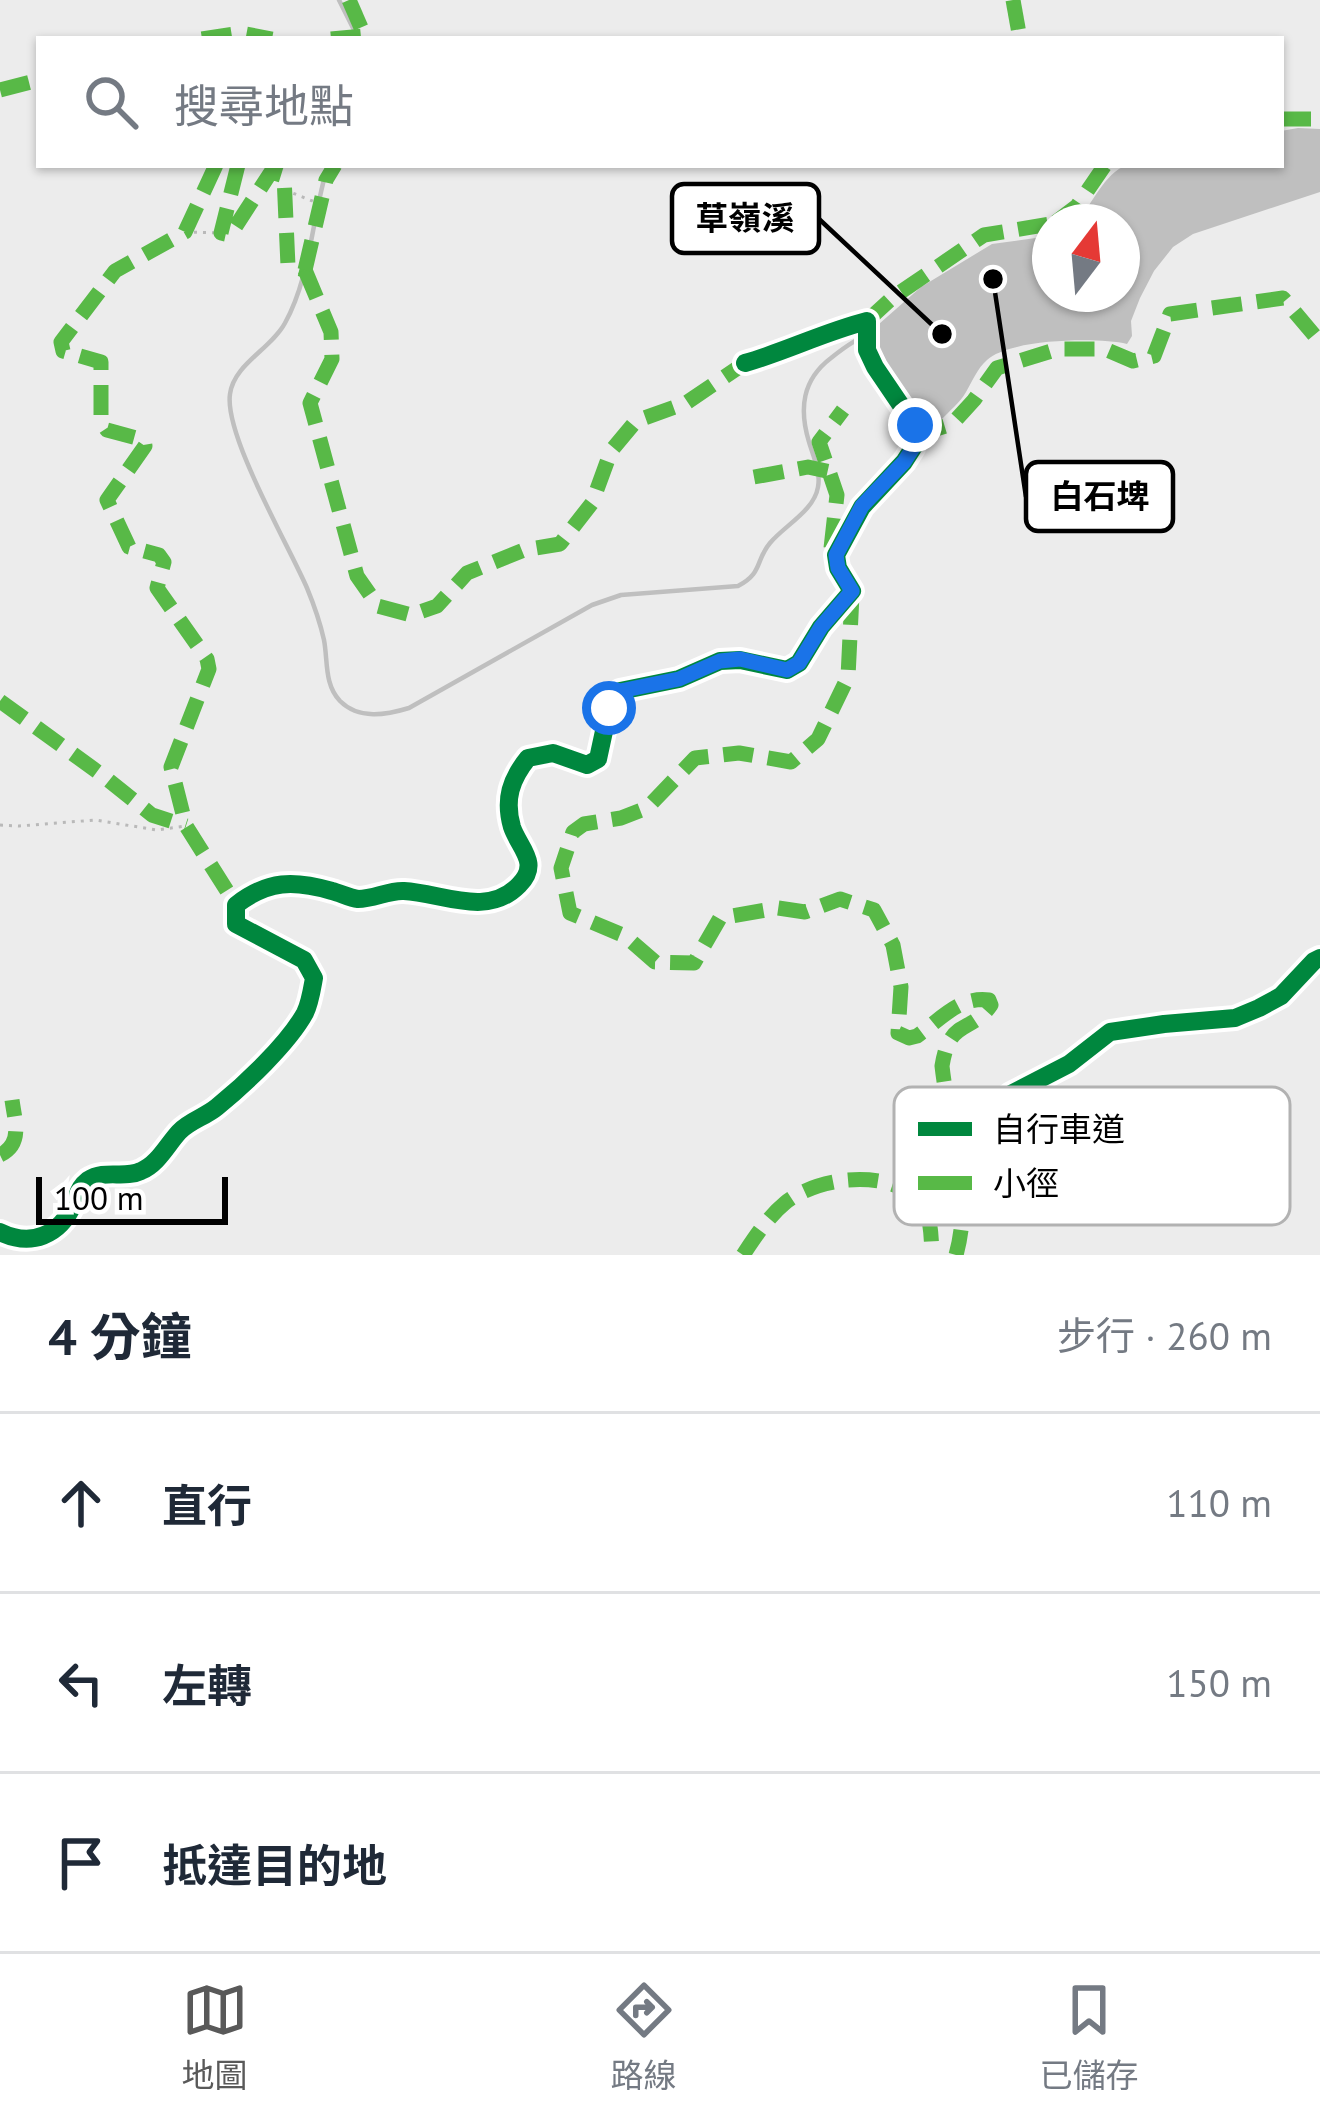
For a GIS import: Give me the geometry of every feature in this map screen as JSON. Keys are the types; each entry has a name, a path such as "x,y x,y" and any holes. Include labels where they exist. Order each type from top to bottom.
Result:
{"street":[{"path":"0,1232 30,1240 52,1233 74,1203 78,1189 92,1177 140,1172 168,1149 176,1134 212,1112 251,1077 305,1013 314,978 304,960 236,924 236,905 245,897 294,882 358,899 403,890 462,903 495,900 517,888 528,873 529,860 512,826 509,794 512,777 528,758 553,753 587,765 598,759 609,708 620,691 679,679 720,661 740,659 787,670 799,663 821,627 852,591 836,555 849,527 913,448 915,425 874,367 867,350 867,321 826,331 745,363"},
{"path":"1024,1087 1069,1064 1110,1032 1235,1018 1259,1008 1281,996 1320,958"}],"path":[{"path":"285,190 320,204"},
{"path":"185,232 221,233"},
{"path":"0,824 95,820 157,830 186,826"}],"shaded area":[{"path":"0,0 1320,0 1320,1255 0,1255"},
{"path":"1320,129 1320,192 1193,234 1173,247 1140,298 1140,204 1089,204 1121,168 1284,168 1284,130"},
{"path":"1032,238 1032,312 1135,312 1132,336 1127,344 1054,342 998,353 984,363 964,396 941,420 918,408 902,388 876,342 879,324 921,287 992,244"}],"waterway":[{"path":"339,0 355,36"},
{"path":"327,168 294,305 279,332 238,374 230,394 247,462 314,607 331,687 340,701 356,711 382,714 409,708 592,605 621,595 738,586 746,581 770,543 805,511 818,487 804,418 805,396 814,376 837,354 879,331"}],"marked path":[{"path":"349,0 365,36"},
{"path":"1013,0 1019,36"},
{"path":"221,36 256,36"},
{"path":"0,90 36,81"},
{"path":"1284,119 1320,119"},
{"path":"215,168 185,232 115,271 61,342 63,351 101,362 101,421 107,430 144,440 145,446 107,500 129,547 159,555 164,562 157,588 207,659 209,669 171,767 186,826 236,905"},
{"path":"237,168 221,233 230,235 271,172 284,176 288,266 305,270"},
{"path":"305,270 326,180 333,168"},
{"path":"1078,204 1103,168"},
{"path":"867,321 892,298 984,235 1032,227"},
{"path":"305,270 331,332 332,359 310,403 357,576 378,606 411,615 437,606 467,573 524,550 560,544 592,503 611,451 636,421 686,403 745,363"},
{"path":"916,435 952,424 997,368 1058,349 1105,349 1133,361 1154,356 1170,314 1283,298 1320,342"},
{"path":"831,548 837,495 819,442 843,410"},
{"path":"754,477 808,467 831,472"},
{"path":"852,595 848,677 818,739 791,762 739,753 695,758 647,808 584,824 573,832 561,868 570,913 625,936 655,962 694,963 720,918 778,908 805,912 840,899 874,910 893,945 901,987 898,1033 917,1036 959,1005 989,1000 991,1005 983,1014 950,1040 942,1066 946,1087"},
{"path":"0,701 152,815 186,826"},
{"path":"0,1155 15,1139 12,1100"},
{"path":"743,1255 767,1221 799,1194 852,1180 894,1185"},
{"path":"930,1225 932,1255"},
{"path":"956,1255 961,1225"}],"cycle path":[{"path":"0,1232 23,1238 43,1236 61,1224 88,1180 147,1168 183,1128 217,1107 252,1076 297,1025 314,978 304,960 236,924 236,905 259,891 293,884 358,899 398,891 479,902 506,895 528,870 509,807 513,782 528,758 553,753 587,765 598,759 609,708 620,691 679,679 720,661 740,660 787,670 799,663 821,627 852,591 836,555 862,507 913,448 915,426 867,350 867,321 745,363"},
{"path":"1025,1087 1069,1064 1110,1032 1235,1018 1259,1008 1281,996 1320,958"}],"place":[{"name":"白石埤","path":"993,279"},
{"name":"草嶺溪","path":"942,334"}],"route":[{"path":"609,708 620,691 679,679 720,661 740,659 787,670 799,663 821,627 852,591 836,555 862,506 913,448 915,425"}]}
